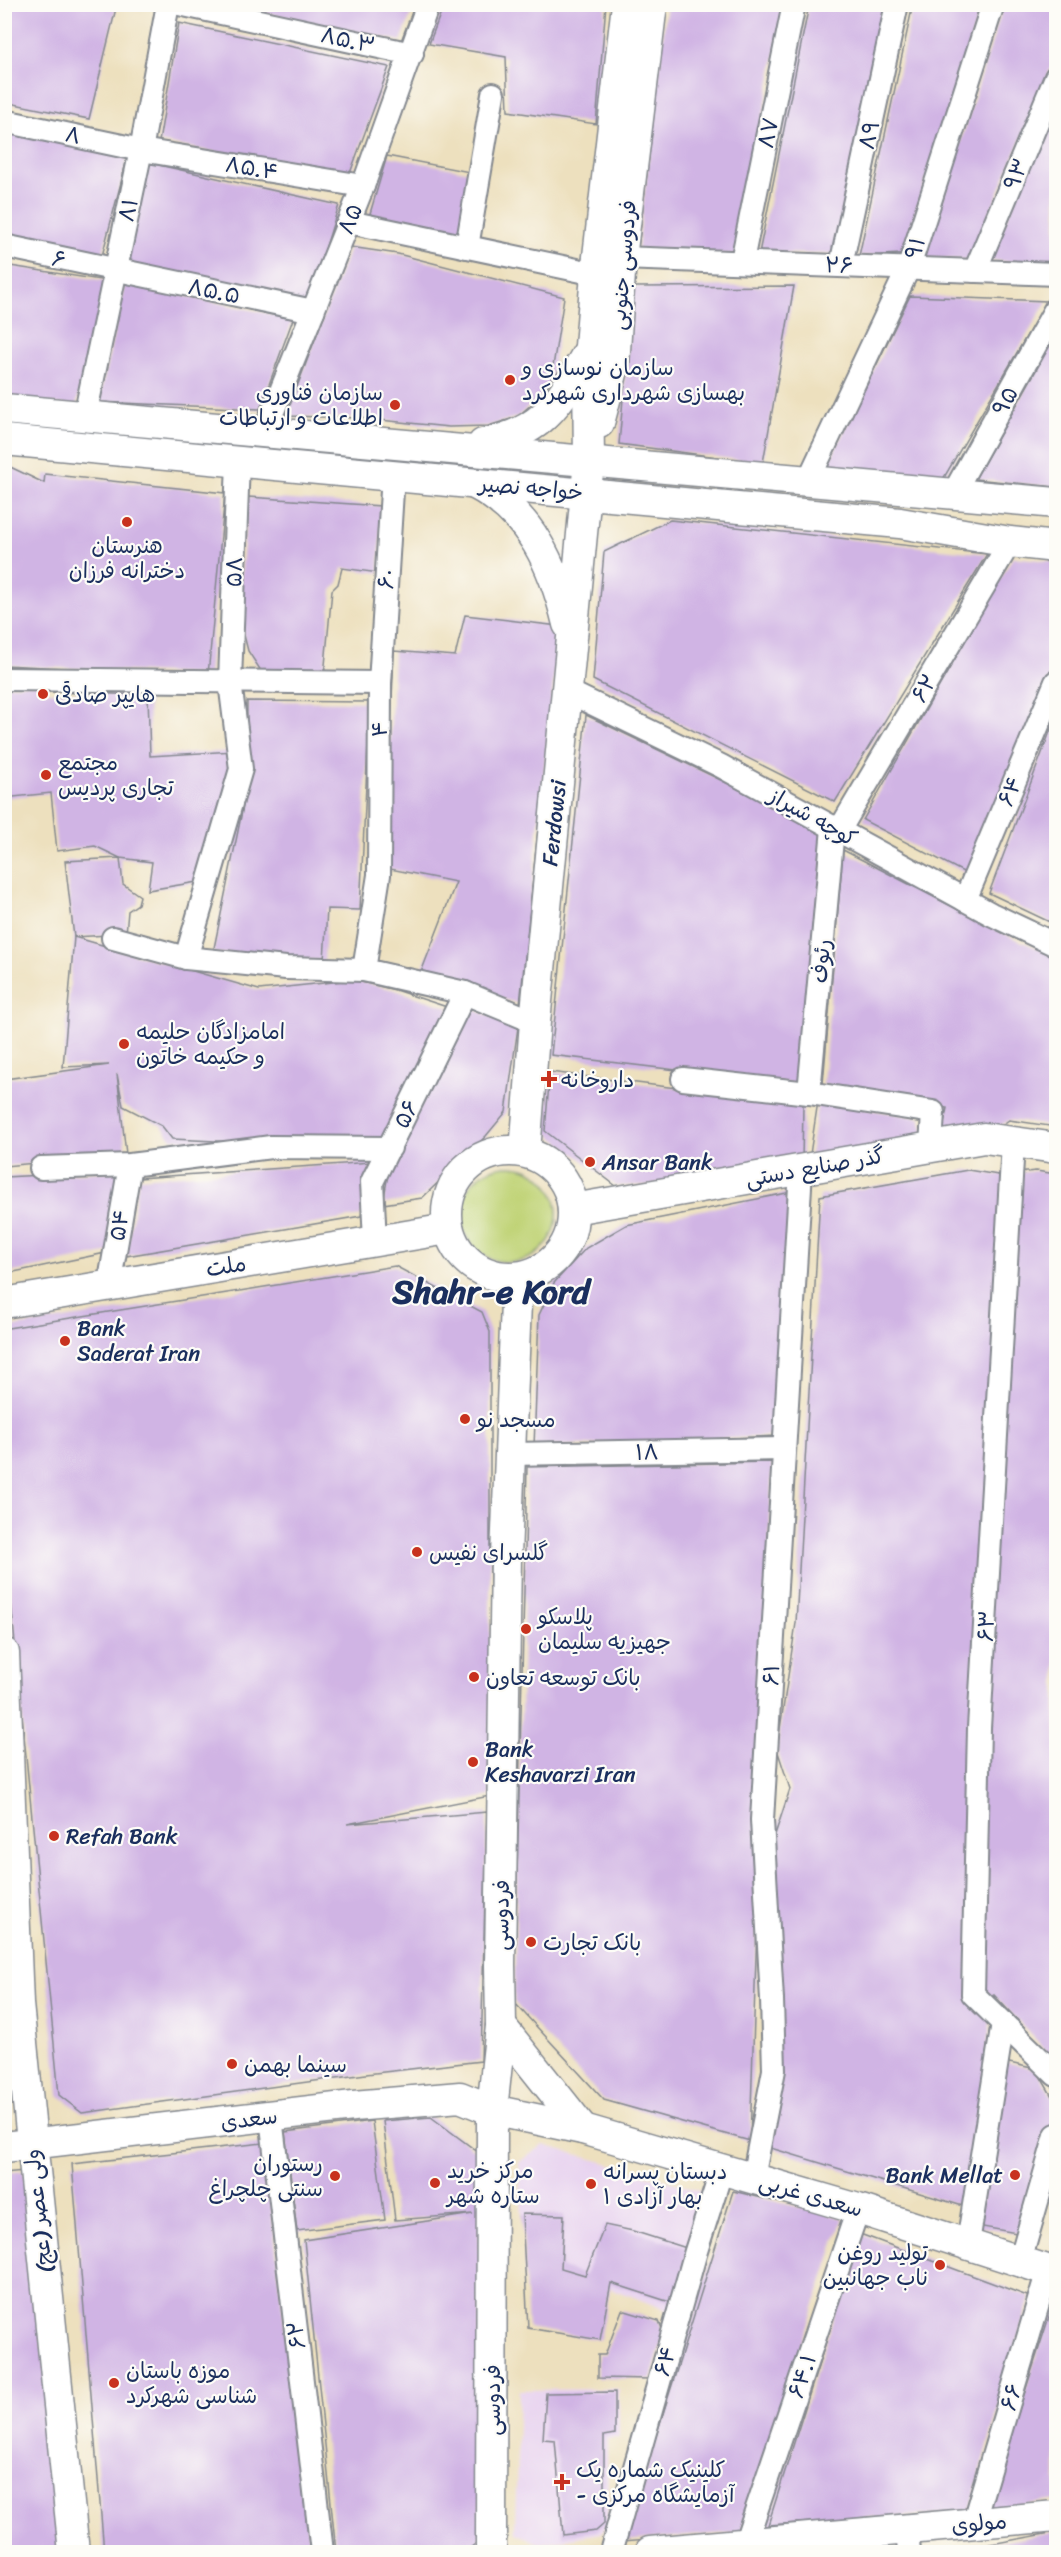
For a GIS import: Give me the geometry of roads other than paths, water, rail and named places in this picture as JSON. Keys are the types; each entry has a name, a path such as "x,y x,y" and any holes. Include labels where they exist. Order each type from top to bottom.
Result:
{"main road":[{"name":"فردوسی جنوبی","path":"589,461 590,349 596,274 627,4"},
{"name":"فردوسی جنوبی","path":"589,461 614,366 621,258 652,4"},
{"path":"462,449 521,435 552,409 567,390 590,349"},
{"name":"خواجه نصیر","path":"4,409 1056,503"},
{"name":"خواجه نصیر","path":"4,440 900,523 1010,542 1056,547"},
{"name":"Ferdowsi","path":"525,1152 535,1022 589,461"},
{"path":"473,483 492,493 523,520 534,537 547,560 572,639"},
{"name":"گذر صنایع دستی","path":"573,1209 984,1138 1056,1148"},
{"path":"503,1151 525,1152 546,1162 563,1179 570,1193 573,1209 572,1228 564,1247 552,1262 536,1272 517,1277 498,1276 481,1271 466,1260 455,1246 448,1229 447,1208 453,1187 465,1170 482,1157 503,1151"},
{"name":"ملت","path":"4,1303 448,1229"},
{"name":"فردوسی","path":"491,2553 492,2110 501,2026 510,1454 517,1277"},
{"name":"ولی عصر (عج)","path":"4,1653 18,2004 18,2145 74,2553"},
{"path":"501,2026 582,2129"},
{"name":"سعدی","path":"18,2145 353,2106 460,2097 492,2110"},
{"name":"سعدی غربی","path":"492,2110 582,2129 723,2169 858,2209 1052,2272"},
{"name":"مولوی","path":"669,2552 745,2544 908,2541 973,2524 1056,2516"}],"street":[{"name":"۸۱","path":"85,416 141,150 168,4"},
{"name":"۸۵.۳","path":"179,4 412,54"},
{"name":"۸۵","path":"265,431 363,186 428,4"},
{"name":"۸۷","path":"742,261 794,4"},
{"name":"۸۹","path":"841,265 897,4"},
{"name":"۹۱","path":"808,481 909,267 993,4"},
{"name":"۹۳","path":"975,271 1056,77"},
{"path":"467,247 493,94"},
{"name":"۸","path":"4,121 141,150"},
{"name":"۸۵.۴","path":"141,150 363,186"},
{"path":"349,222 596,274"},
{"name":"۶","path":"4,246 114,271"},
{"name":"۲۶","path":"621,258 1056,274"},
{"name":"۸۵.۵","path":"114,271 313,311"},
{"name":"۹۵","path":"953,494 1056,308"},
{"name":"۵۸","path":"186,958 241,769 230,682 238,462"},
{"name":"۶۰","path":"380,683 393,476"},
{"name":"۶۲","path":"833,828 843,824 1010,542"},
{"path":"4,679 380,683"},
{"name":"۶۴","path":"965,900 1056,682"},
{"name":"۴","path":"364,970 379,875 380,683"},
{"name":"کوچه شیراز","path":"567,691 721,766 965,900 1056,945"},
{"name":"رئوف","path":"809,1093 833,828"},
{"path":"113,938 186,958 286,968 364,970 465,993 535,1022"},
{"name":"۵۶","path":"375,1242 372,1182 465,993"},
{"path":"683,1079 809,1093 933,1112 931,1147"},
{"name":"۶۳","path":"1013,1143 979,1728 974,1994 1056,2075"},
{"path":"41,1168 130,1165 272,1147 390,1148"},
{"name":"۵۴","path":"109,1286 130,1165"},
{"name":"۶۱","path":"753,2178 774,2070 762,1820 801,1170"},
{"name":"۱۸","path":"510,1454 784,1449"},
{"path":"968,2244 1003,2023"},
{"name":"۶۲","path":"271,2117 322,2553"},
{"path":"1020,2261 1056,2135"},
{"name":"۶۴","path":"611,2553 696,2251 723,2169"},
{"name":"۶۴.۱","path":"745,2544 858,2209"},
{"name":"۶۶","path":"973,2524 1052,2272"}],"place":[{"name":"سازمان نوسازی و بهسازی شهرداری شهرکرد","path":"510,380"},
{"name":"سازمان فناوری اطلاعات و ارتباطات","path":"395,405"},
{"name":"هنرستان دخترانه فرزان","path":"127,522"},
{"name":"هایپر صادقی","path":"43,694"},
{"name":"مجتمع تجاری پردیس","path":"46,775"},
{"name":"امامزادگان حلیمه و حکیمه خاتون","path":"124,1044"},
{"name":"داروخانه","path":"549,1079"},
{"name":"Ansar Bank","path":"590,1162"},
{"name":"Bank Saderat Iran","path":"65,1341"},
{"name":"مسجد نو","path":"465,1419"},
{"name":"گلسرای نفیس","path":"417,1552"},
{"name":"پلاسکو جهیزیه سلیمان","path":"526,1629"},
{"name":"بانک توسعه تعاون","path":"474,1677"},
{"name":"Bank Keshavarzi Iran","path":"473,1762"},
{"name":"Refah Bank","path":"54,1836"},
{"name":"بانک تجارت","path":"531,1942"},
{"name":"سینما بهمن","path":"232,2064"},
{"name":"Bank Mellat","path":"1015,2175"},
{"name":"رستوران سنتی چلچراغ","path":"335,2176"},
{"name":"مرکز خرید ستاره شهر","path":"435,2183"},
{"name":"دبستان پسرانه بهار آزادی ۱","path":"591,2184"},
{"name":"تولید روغن ناب جهانبین","path":"940,2265"},
{"name":"موزه باستان شناسی شهرکرد","path":"114,2383"},
{"name":"کلینیک شماره یک - آزمایشگاه مرکزی","path":"562,2482"}],"district":[{"name":"Shahr-e Kord","path":"491,1292"}]}
